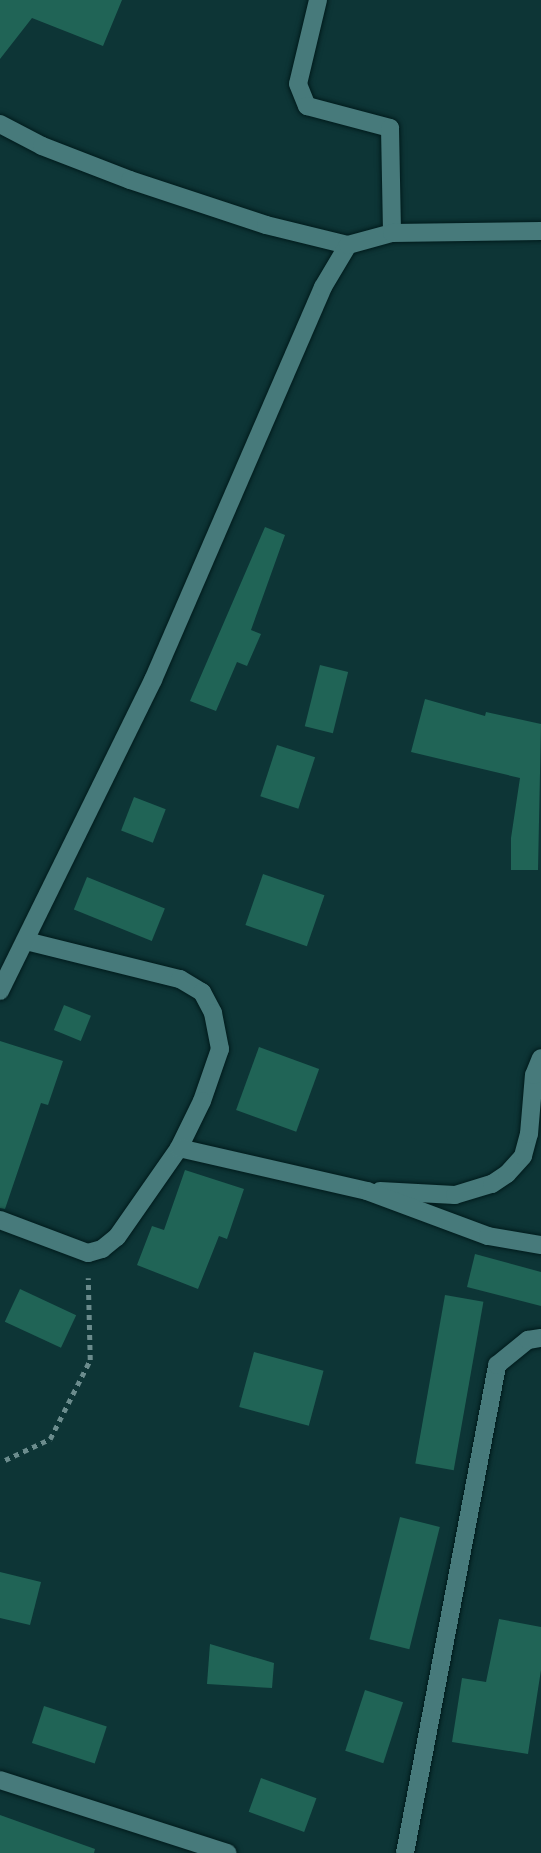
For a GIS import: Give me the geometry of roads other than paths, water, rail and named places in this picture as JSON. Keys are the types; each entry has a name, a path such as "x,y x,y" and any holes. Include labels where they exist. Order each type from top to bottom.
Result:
{"street":[{"path":"318,0 298,84 307,106 390,128 392,233"},
{"path":"0,124 42,146 130,180 266,225 348,245 392,233 541,231"},
{"path":"0,991 153,680 323,287 348,245"},
{"path":"0,1220 88,1253 102,1249 117,1237 179,1147 202,1101 220,1049 213,1013 202,992 180,979 26,941"},
{"path":"366,1191 455,1195 492,1184 507,1174 523,1156 534,1075 541,1058"},
{"path":"179,1147 366,1191 488,1236 541,1245"},
{"path":"405,1853 497,1365 528,1340 541,1338"},
{"path":"0,1780 228,1853"}]}
